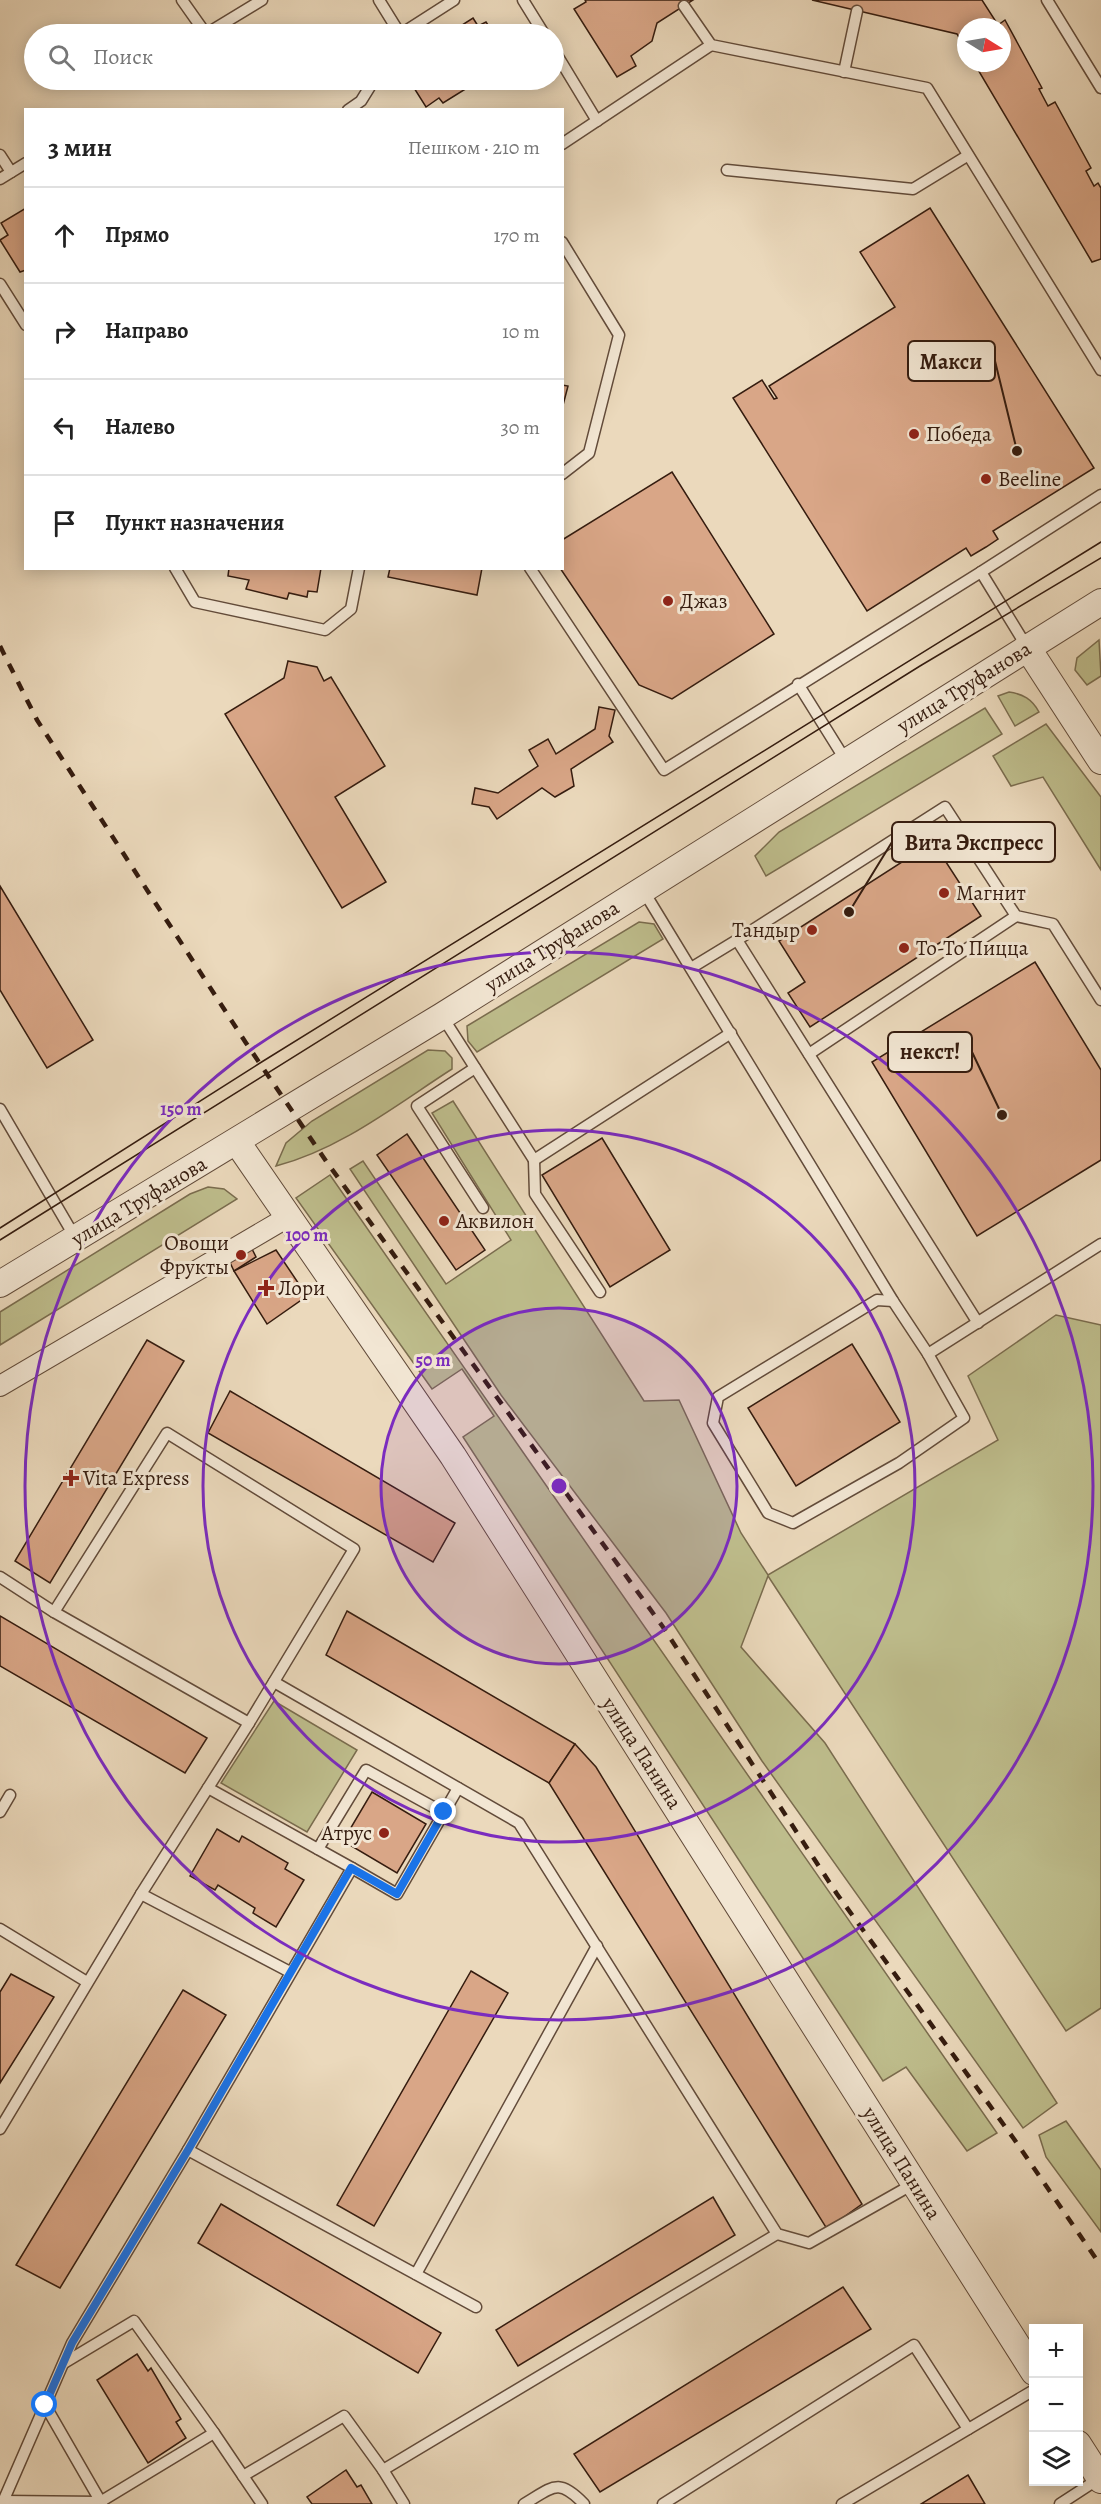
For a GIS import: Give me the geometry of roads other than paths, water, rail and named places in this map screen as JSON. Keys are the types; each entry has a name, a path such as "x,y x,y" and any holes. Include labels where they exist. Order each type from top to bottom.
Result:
{"street":[{"name":"улица Труфанова","path":"0,1284 442,1016 1101,602"},
{"path":"1027,647 1101,760"},
{"name":"улица Панина","path":"237,1142 453,1456 1029,2364"},
{"path":"0,1386 288,1217"},
{"path":"1083,2453 1100,2479"}],"lane":[{"path":"182,0 199,24"},
{"path":"222,24 262,0"},
{"path":"379,0 394,24"},
{"path":"416,24 454,0"},
{"path":"523,0 538,24"},
{"path":"1047,0 1101,88"},
{"path":"684,6 711,45 927,88 1101,370"},
{"path":"844,72 857,11"},
{"path":"564,143 711,45"},
{"path":"564,67 597,121"},
{"path":"351,108 361,102 368,90"},
{"path":"0,155 11,172"},
{"path":"727,170 913,189 967,156"},
{"path":"0,179 24,164"},
{"path":"564,245 619,335 590,453 564,472"},
{"path":"0,284 24,322"},
{"path":"531,570 664,770 1101,495"},
{"path":"176,570 195,602 325,630 351,609 359,570"},
{"path":"981,572 1027,647"},
{"path":"798,684 846,761"},
{"path":"691,969 945,807 1016,916 1053,924 1101,1000"},
{"path":"643,890 893,1301 928,1354 964,1418 899,1463 793,1523 768,1513 713,1423 718,1397 877,1300 893,1301"},
{"path":"809,1054 1016,916"},
{"path":"737,940 978,1323"},
{"path":"442,1016 534,1160 536,1194 600,1292"},
{"path":"534,1160 731,1033"},
{"path":"476,1068 417,1106 483,1208"},
{"path":"0,1109 76,1239"},
{"path":"928,1354 1101,1244"},
{"path":"0,2129 87,1982 249,1723 354,1549 167,1433 54,1612"},
{"path":"0,1577 54,1612 249,1723"},
{"path":"274,1682 519,1823 777,2234 809,2243 916,2183"},
{"path":"318,1849 366,1770 444,1812"},
{"path":"208,1788 397,1894 458,1788"},
{"path":"0,1812 10,1795"},
{"path":"214,2433 101,2503 3,2502 72,2343 188,2150 351,1868"},
{"path":"141,1894 290,1972"},
{"path":"0,1929 87,1982"},
{"path":"416,2274 597,1946"},
{"path":"188,2150 476,2307"},
{"path":"383,2470 777,2234"},
{"path":"64,2363 135,2321 262,2504"},
{"path":"663,2504 914,2345 968,2429"},
{"path":"845,2503 1029,2393"},
{"path":"45,2405 101,2503"},
{"path":"243,2476 344,2416 383,2470 404,2504"},
{"path":"1060,2504 1100,2479"},
{"path":"524,2504 553,2487 569,2489 584,2504"}],"tram line":[{"path":"0,1228 260,1063 1101,542"},
{"path":"0,1240 920,666 1101,558"}],"railway":[{"path":"0,646 37,720 246,1043 326,1161 663,1627 837,1894 1014,2139 1101,2266"}],"place":[{"name":"Победа","path":"914,434"},
{"name":"Макси","path":"1017,451"},
{"name":"Beeline","path":"986,479"},
{"name":"Джаз","path":"668,601"},
{"name":"Магнит","path":"944,893"},
{"name":"Вита Экспресс","path":"849,912"},
{"name":"Тандыр","path":"812,930"},
{"name":"То-То Пицца","path":"904,948"},
{"name":"некст!","path":"1002,1115"},
{"name":"Аквилон","path":"444,1221"},
{"name":"Овощи Фрукты","path":"241,1255"},
{"name":"Лори","path":"266,1288"},
{"name":"Vita Express","path":"71,1478"},
{"name":"Атрус","path":"384,1833"}]}
